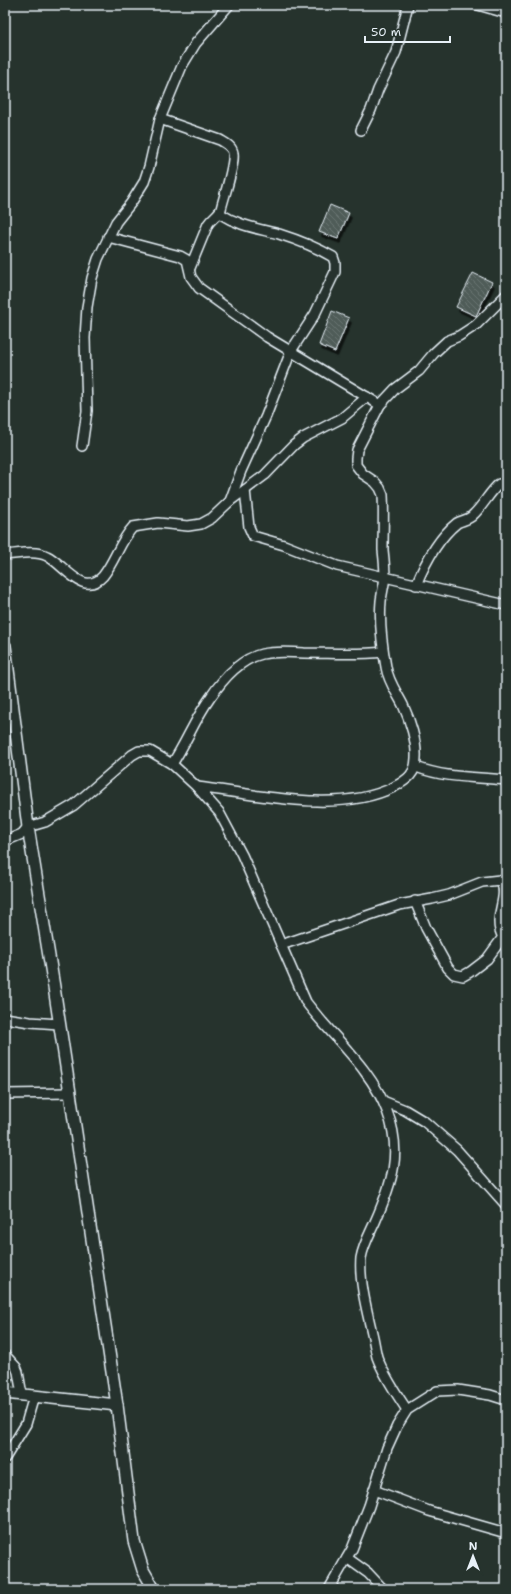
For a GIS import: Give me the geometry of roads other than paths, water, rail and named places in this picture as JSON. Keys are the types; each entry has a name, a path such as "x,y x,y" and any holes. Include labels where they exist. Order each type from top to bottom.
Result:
{"street":[{"path":"82,446 87,411 85,345 87,307 92,278 108,237 116,222 131,203 144,182 150,167 160,120 167,98 182,66 196,43 229,5"},
{"path":"361,130 396,52 408,5"},
{"path":"478,5 506,14"},
{"path":"160,120 220,140 229,146 233,153 219,213 212,218 208,224 190,268"},
{"path":"219,213 233,222 296,240 324,251 333,257 335,263 335,272 315,314 291,351 266,416 241,471 230,501"},
{"path":"108,237 180,256 187,260 191,277 199,288 267,338 380,405"},
{"path":"197,787 284,799 354,799 387,790 403,782 412,774 416,767 414,737 404,706 395,692 387,672 383,652 381,601 385,577 383,495 375,482 363,474 356,465 357,450 380,405 395,389 419,372 434,353 447,341 459,336 476,325 506,295"},
{"path":"5,555 34,553 46,555 59,563 75,579 84,583 96,582 103,575 127,534 133,527 158,523 188,526 201,524 212,518 230,501 265,475 294,445 303,438 342,418 367,397"},
{"path":"416,585 426,561 444,537 458,523 472,517 492,490 499,484 506,484"},
{"path":"245,490 249,527 253,536 284,545 337,566 506,605"},
{"path":"5,646 28,828 70,1094 116,1405 134,1541 143,1570 154,1589"},
{"path":"172,764 185,744 196,719 210,698 223,680 241,664 261,654 281,652 352,654 383,652"},
{"path":"5,841 22,834 28,828 44,822 74,805 132,755 140,751 150,751 172,764 197,787 219,812 229,829 264,902 280,945 306,1002 319,1019 350,1052 368,1077 388,1112 394,1143 394,1171 387,1196 365,1244 361,1258 361,1274 366,1310 377,1357 391,1385 407,1410"},
{"path":"416,767 429,772 450,776 506,780"},
{"path":"280,945 380,910 415,901 432,899 482,882 500,880 504,893 499,928 505,938 487,959 470,972 463,976 454,974 448,968 426,928 415,901"},
{"path":"5,1018 30,1022 59,1024"},
{"path":"5,1094 70,1094"},
{"path":"383,1101 405,1110 425,1122 457,1150 506,1205"},
{"path":"5,1355 18,1372 22,1395"},
{"path":"329,1589 352,1549 374,1490 387,1448 397,1426 407,1410 437,1391 458,1390 490,1395 506,1400"},
{"path":"5,1393 116,1405"},
{"path":"5,1458 26,1424 34,1396"},
{"path":"374,1490 428,1511 506,1533"},
{"path":"347,1558 368,1573 383,1589"}]}
